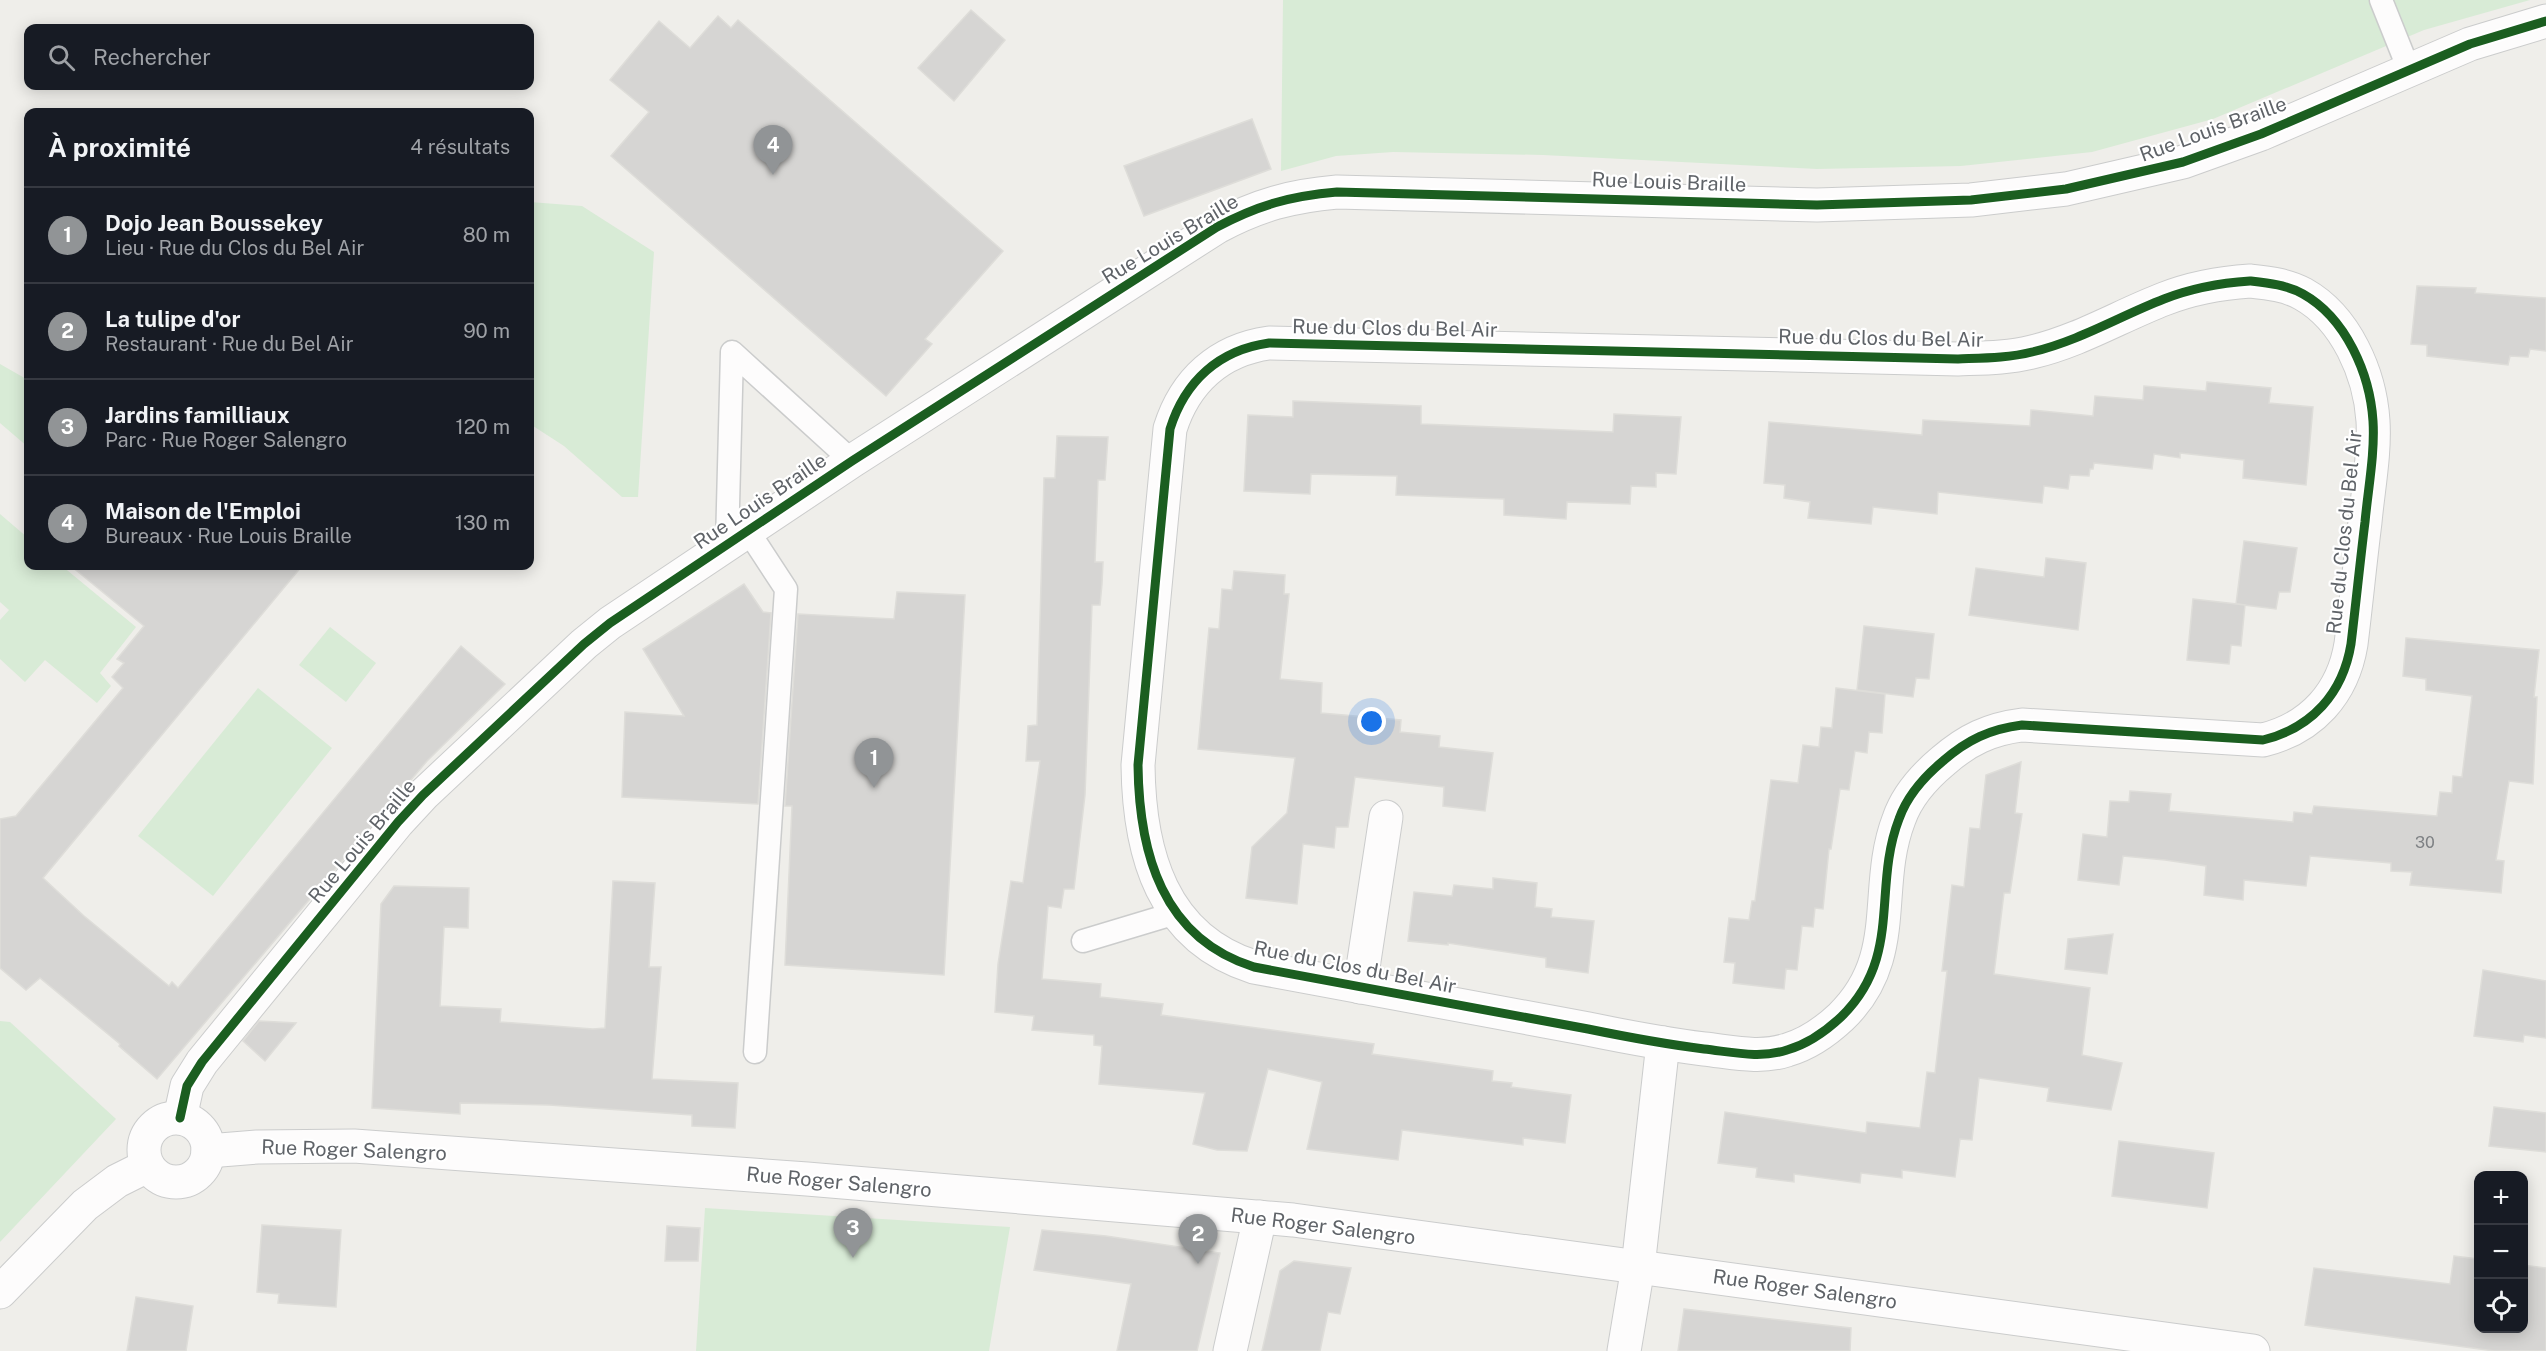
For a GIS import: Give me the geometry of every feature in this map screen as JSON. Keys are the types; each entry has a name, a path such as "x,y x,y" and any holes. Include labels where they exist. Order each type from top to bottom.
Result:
{"street":[{"name":"Rue Louis Braille","path":"180,1118 187,1086 202,1062 399,822 423,795 584,644 638,604 852,461 1243,213 1275,201 1303,195 1369,191 1787,206 1971,200 2023,195 2104,182 2182,162 2261,134 2480,41 2546,21"},
{"name":"Rue du Clos du Bel Air","path":"2250,281 2286,287 2302,293 2326,311 2338,324 2348,341 2363,374 2373,420 2373,437 2348,665 2341,681 2320,708 2291,731 2263,740 2022,725 1988,732 1972,739 1933,770 1906,804 1899,817 1891,849 1877,959 1870,980 1850,1008 1822,1033 1807,1042 1772,1054 1750,1055 1663,1043 1254,967 1233,961 1203,942 1188,930 1176,913 1159,882 1147,846 1140,808 1138,765 1170,429 1174,414 1195,382 1209,368 1236,350 1269,343 1969,359 2010,356 2051,347 2165,298 2209,285 2250,281"},
{"name":"Rue du Clos du Bel Air","path":"1360,987 1386,817"},
{"path":"1624,1351 1638,1267 1663,1043"},
{"path":"180,1118 188,1120 201,1130 205,1136 208,1151 203,1168 194,1177 183,1181 166,1181 155,1176 147,1166 143,1153 148,1131 166,1119 180,1118"},
{"name":"Rue Roger Salengro","path":"208,1151 257,1147 354,1146 807,1179 1260,1217 2253,1351"},
{"path":"0,1292 85,1205 117,1181 147,1166"},
{"path":"1230,1351 1260,1217"}],"lane":[{"path":"2381,0 2409,70"},
{"path":"755,1052 786,589 738,538 732,352 852,461"},
{"path":"1083,941 1176,913"}],"green space":[{"path":"1283,0 2530,0 2424,30 2213,119 2092,152 1961,166 1817,169 1543,155 1393,152 1336,156 1281,171"},
{"path":"534,202 582,206 654,252 638,497 622,497 564,446 534,427"},
{"path":"0,364 24,378 24,444 0,423"},
{"path":"0,514 24,535 24,570 67,570 136,627 100,673 111,686 97,703 45,660 25,682 0,659 0,620 9,610 0,602"},
{"path":"330,627 376,663 346,702 299,665"},
{"path":"258,688 332,748 213,896 138,836"},
{"path":"0,1021 10,1022 116,1119 0,1242"},
{"path":"705,1208 1010,1227 989,1351 696,1351"}],"building":[{"path":"971,10 1005,40 954,101 918,68"},
{"path":"718,16 731,28 738,20 1003,251 925,339 932,344 886,396 611,156 649,112 610,80 659,21 690,48"},
{"path":"1252,119 1271,169 1144,216 1124,166"},
{"path":"2417,286 2476,288 2475,293 2546,298 2546,351 2530,349 2528,357 2510,356 2508,365 2427,356 2427,345 2411,344"},
{"path":"2207,382 2271,388 2269,403 2313,407 2306,485 2243,478 2244,460 2180,453 2180,458 2154,454 2152,469 2094,463 2089,476 2070,475 2068,489 2044,486 2042,503 1938,492 1937,514 1873,507 1871,524 1808,518 1810,502 1784,498 1785,485 1764,483 1769,422 1922,435 1923,420 2030,426 2031,410 2093,416 2095,396 2143,400 2144,386 2206,391"},
{"path":"1293,401 1421,406 1421,424 1613,432 1614,414 1681,417 1676,474 1656,473 1656,487 1631,486 1630,504 1567,502 1566,519 1504,515 1504,499 1396,495 1397,476 1311,474 1310,494 1244,491 1248,415 1293,417"},
{"path":"1057,436 1108,437 1105,480 1098,480 1095,562 1103,562 1102,584 1100,605 1092,605 1085,795 1074,889 1064,889 1061,908 1048,906 1042,979 1101,984 1100,997 1163,1004 1161,1015 1374,1044 1372,1054 1493,1071 1492,1081 1512,1083 1511,1087 1571,1095 1565,1143 1523,1138 1523,1145 1402,1130 1398,1160 1307,1149 1322,1082 1268,1069 1247,1151 1217,1150 1193,1144 1205,1093 1099,1084 1102,1046 1094,1045 1094,1035 1032,1030 1034,1016 995,1012 998,964 1011,881 1023,883 1040,761 1026,761 1028,726 1037,725 1044,478 1055,478"},
{"path":"2244,541 2297,548 2290,592 2279,592 2276,609 2236,604"},
{"path":"2046,558 2086,563 2078,630 1969,615 1976,568 2044,577"},
{"path":"76,570 299,570 43,878 84,916 169,986 172,982 178,988 461,646 505,684 427,761 157,1079 119,1046 120,1044 40,978 26,990 0,968 0,819 16,816 123,688 112,677 124,663 117,659 144,626"},
{"path":"1234,571 1285,575 1284,594 1289,594 1280,679 1322,683 1321,713 1401,720 1400,732 1440,736 1439,747 1493,753 1485,811 1443,806 1444,787 1355,777 1348,827 1336,827 1334,848 1303,844 1297,904 1246,898 1252,847 1287,813 1295,758 1198,749 1209,628 1219,629 1222,589 1232,590"},
{"path":"744,584 763,612 771,613 758,804 622,797 625,712 684,716 643,649"},
{"path":"897,592 965,595 944,975 785,965 792,806 785,806 798,614 894,619"},
{"path":"2193,599 2245,605 2241,646 2231,645 2229,664 2187,660"},
{"path":"1864,626 1934,634 1929,679 1916,678 1913,697 1857,690"},
{"path":"2406,638 2539,650 2534,697 2537,697 2533,784 2509,781 2496,860 2504,861 2501,893 2410,885 2412,872 2391,871 2391,863 2310,856 2306,886 2244,880 2243,900 2204,895 2206,866 2165,860 2123,856 2119,885 2078,880 2083,834 2107,837 2110,801 2129,802 2130,791 2171,794 2169,811 2293,822 2294,812 2312,814 2314,806 2437,816 2440,792 2452,793 2453,776 2462,777 2472,696 2426,690 2426,679 2403,676"},
{"path":"1836,688 1885,694 1882,733 1869,732 1867,753 1855,751 1849,790 1840,789 1831,849 1829,849 1823,909 1815,908 1813,927 1802,926 1797,970 1786,969 1784,989 1733,983 1735,963 1724,962 1729,918 1749,920 1752,901 1755,901 1771,780 1798,783 1803,745 1819,747 1821,727 1832,728"},
{"path":"2021,762 2015,813 2022,814 2010,893 2004,893 1994,974 2090,988 2082,1055 2122,1063 2111,1110 2047,1101 2049,1088 1979,1078 1972,1140 1960,1139 1955,1177 1902,1170 1902,1178 1861,1173 1860,1183 1794,1174 1794,1182 1756,1177 1757,1168 1718,1163 1725,1112 1866,1133 1867,1122 1920,1128 1927,1072 1935,1073 1947,971 1942,971 1952,885 1964,887 1970,828 1980,829 1986,775"},
{"path":"1493,878 1537,883 1535,907 1552,909 1551,917 1594,921 1588,973 1546,967 1546,958 1448,943 1448,945 1408,941 1414,892 1452,896 1454,885 1493,889"},
{"path":"613,881 655,883 649,967 661,967 652,1079 738,1083 735,1128 692,1126 692,1115 549,1105 460,1103 460,1114 372,1108 381,904 394,886 469,888 468,928 444,927 440,1006 501,1009 500,1022 593,1029 605,1028"},
{"path":"2113,934 2107,974 2065,969 2068,939"},
{"path":"2483,970 2546,981 2546,1038 2524,1035 2523,1042 2474,1036"},
{"path":"259,1021 296,1023 265,1061 243,1041"},
{"path":"2494,1107 2546,1113 2546,1152 2489,1146"},
{"path":"2119,1141 2214,1153 2207,1208 2112,1196"},
{"path":"262,1225 341,1230 336,1307 278,1303 279,1294 257,1292"},
{"path":"667,1226 700,1228 698,1261 665,1261"},
{"path":"1042,1230 1106,1236 1220,1253 1197,1351 1117,1351 1131,1284 1034,1270"},
{"path":"2454,1256 2474,1258 2474,1333 2528,1333 2528,1266 2546,1268 2546,1351 2494,1351 2305,1325 2314,1268 2450,1284"},
{"path":"1294,1261 1351,1268 1340,1314 1328,1312 1320,1351 1262,1351 1280,1271"},
{"path":"136,1297 193,1306 186,1351 127,1351"},
{"path":"1684,1309 1851,1328 1850,1351 1678,1351"}],"cycle path":[{"path":"180,1118 187,1086 202,1062 398,822 423,795 584,644 610,623 852,461 1232,219 1275,203 1337,192 1817,205 1971,200 2066,189 2183,162 2261,134 2470,44 2546,21"},
{"path":"2250,281 2297,291 2318,304 2332,317 2343,332 2361,366 2371,403 2372,459 2351,644 2347,662 2333,693 2322,706 2296,727 2263,740 2022,725 2000,729 1961,747 1923,780 1907,802 1899,819 1891,845 1883,922 1872,971 1860,994 1841,1017 1809,1041 1787,1050 1767,1054 1704,1049 1632,1038 1254,967 1223,954 1197,936 1177,914 1162,888 1151,860 1144,830 1139,798 1138,765 1170,429 1185,396 1206,371 1220,361 1251,347 1269,343 1958,359 1995,357 2032,352 2049,347 2185,292 2250,281"}],"place":[{"name":"Maison de l'Emploi","path":"773,175"},
{"name":"Dojo Jean Boussekey","path":"874,788"},
{"name":"Jardins familliaux","path":"853,1258"},
{"name":"La tulipe d'or","path":"1198,1264"}]}
